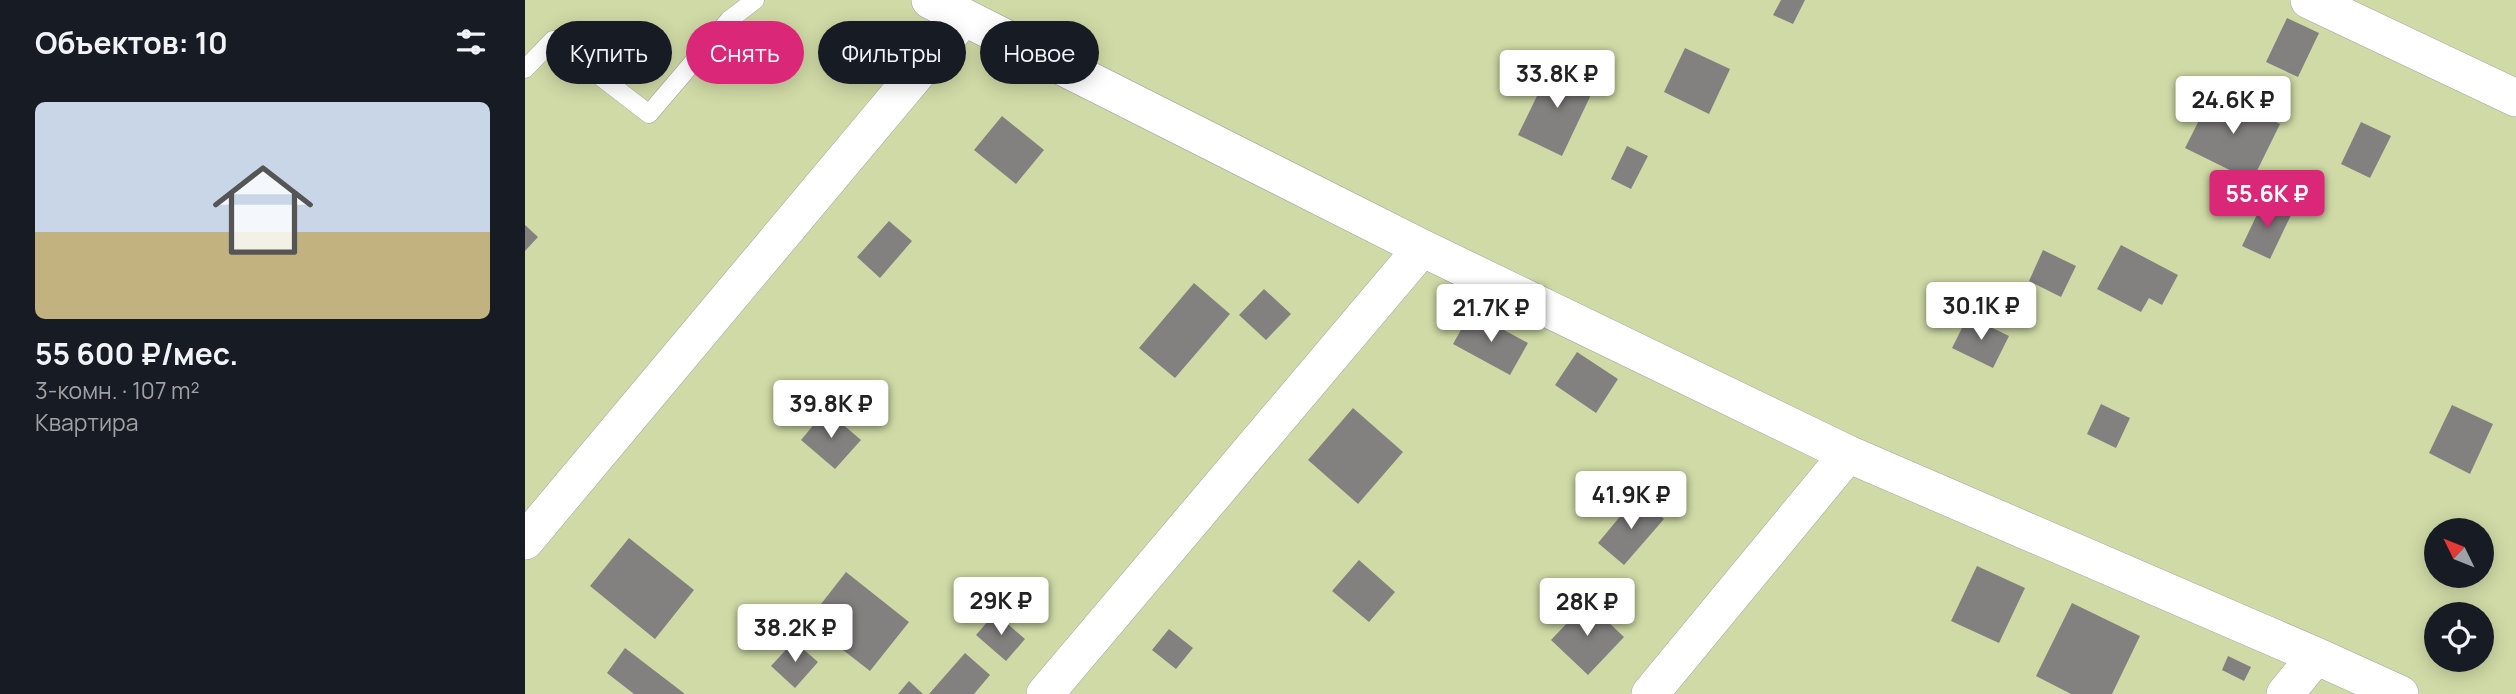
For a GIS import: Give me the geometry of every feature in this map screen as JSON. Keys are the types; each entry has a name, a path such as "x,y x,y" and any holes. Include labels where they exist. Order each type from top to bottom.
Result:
{"street":[{"path":"930,0 1422,248 1848,454 2400,694"},
{"path":"2309,0 2516,98"},
{"path":"525,541 964,17"},
{"path":"1045,694 1422,248"},
{"path":"1650,694 1848,454"},
{"path":"2285,694 2316,656"}],"lane":[{"path":"525,69 553,40 649,114 729,20 755,0"}],"green space":[{"path":"525,0 2516,0 2516,694 525,694"}],"building":[{"path":"1781,0 1805,0 1793,24 1773,15"},
{"path":"2287,18 2319,33 2298,77 2266,62"},
{"path":"1685,48 1730,69 1709,114 1664,92"},
{"path":"1553,63 1596,84 1562,156 1518,135"},
{"path":"2214,91 2280,124 2252,181 2185,148"},
{"path":"1002,116 1044,150 1016,184 974,150"},
{"path":"2361,122 2391,136 2370,178 2341,164"},
{"path":"1627,146 1648,156 1631,189 1611,179"},
{"path":"2264,200 2292,213 2270,259 2242,246"},
{"path":"889,221 912,241 880,278 857,257"},
{"path":"525,225 538,237 525,251"},
{"path":"2121,245 2178,275 2162,305 2149,298 2141,312 2097,289"},
{"path":"2043,250 2076,266 2061,297 2029,281"},
{"path":"1194,283 1230,314 1175,378 1139,348"},
{"path":"1264,289 1291,314 1266,340 1239,315"},
{"path":"1471,312 1528,343 1510,375 1453,344"},
{"path":"1968,316 2009,336 1993,368 1952,348"},
{"path":"1577,352 1618,379 1596,413 1555,385"},
{"path":"2101,404 2130,418 2116,448 2087,434"},
{"path":"2452,405 2493,424 2470,474 2429,453"},
{"path":"1353,408 1403,452 1358,504 1308,460"},
{"path":"826,410 861,440 835,469 801,440"},
{"path":"1637,496 1664,519 1624,565 1598,543"},
{"path":"629,538 694,590 655,639 590,586"},
{"path":"1359,560 1395,592 1369,622 1332,591"},
{"path":"1977,566 2025,588 1999,643 1951,621"},
{"path":"846,572 909,622 870,671 807,622"},
{"path":"1587,602 1624,637 1588,675 1551,640"},
{"path":"2072,603 2140,636 2112,694 2071,694 2036,676"},
{"path":"995,613 1025,639 1006,661 976,635"},
{"path":"1169,629 1193,648 1176,669 1152,650"},
{"path":"794,641 818,662 795,688 771,666"},
{"path":"625,648 685,694 634,694 607,673"},
{"path":"965,653 990,675 974,694 929,694"},
{"path":"2228,656 2251,667 2244,681 2222,670"},
{"path":"909,681 923,694 898,694"}]}
